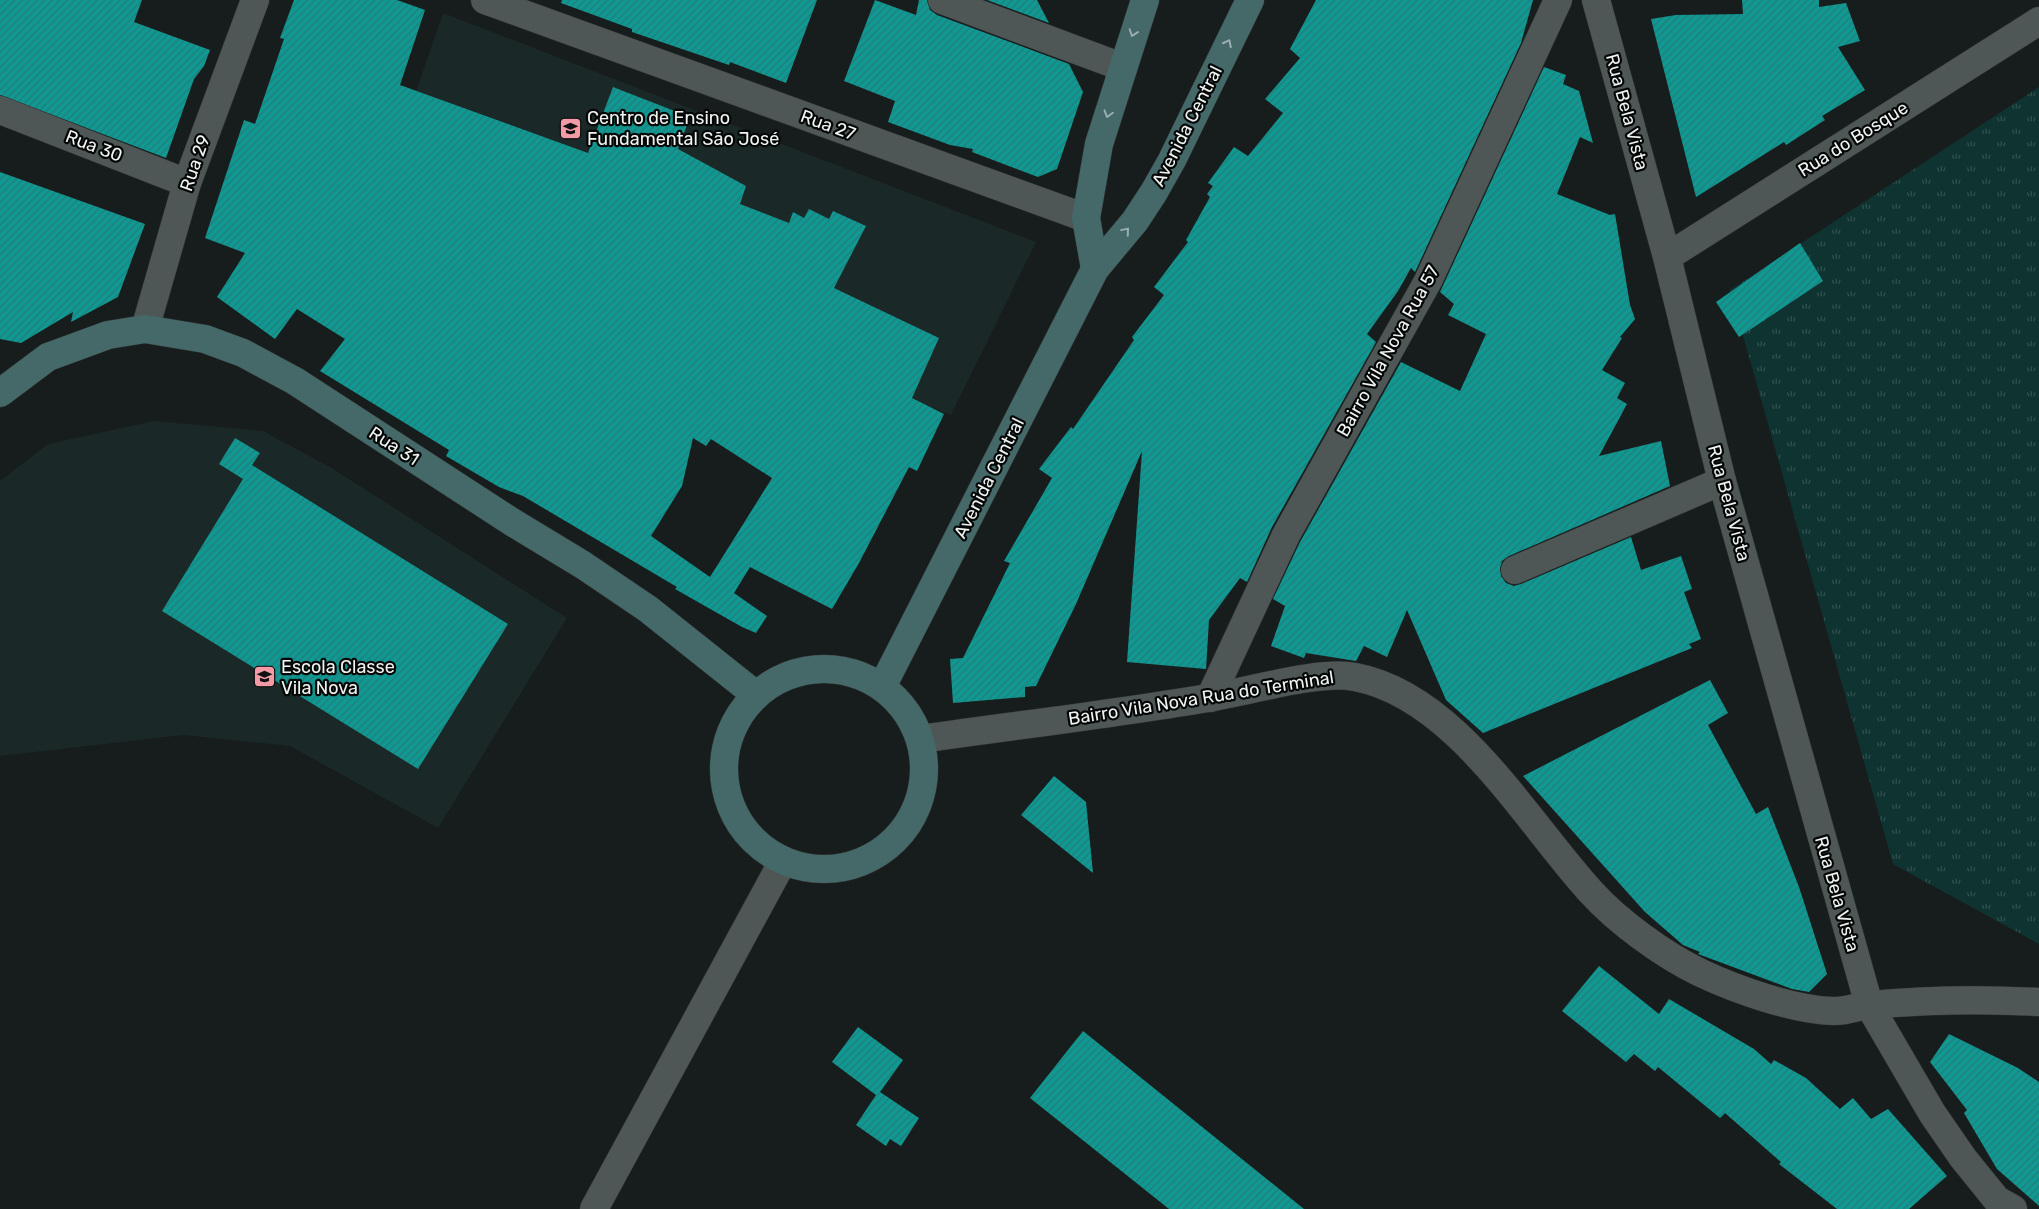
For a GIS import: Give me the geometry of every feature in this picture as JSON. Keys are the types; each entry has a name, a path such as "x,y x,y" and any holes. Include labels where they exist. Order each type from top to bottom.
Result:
{"street":[{"name":"Rua 29","path":"145,329 187,183 255,0"},
{"name":"Rua 27","path":"485,0 1086,218"},
{"path":"942,0 1122,67"},
{"path":"1095,269 1086,218 1099,144 1144,0"},
{"name":"Avenida Central","path":"882,687 1095,269 1135,221 1154,192 1172,160 1250,0"},
{"name":"Bairro Vila Nova Rua 57","path":"1210,698 1286,535 1428,281 1558,0"},
{"name":"Rua Bela Vista","path":"1596,0 1667,257 1722,482 1868,1005 1963,1158 2002,1206"},
{"name":"Rua do Bosque","path":"1667,257 2039,21"},
{"name":"Rua 30","path":"0,110 187,183"},
{"name":"Rua 31","path":"0,393 48,357 108,335 145,329 205,339 243,353 295,381 496,512 583,565 648,609 756,696"},
{"path":"1514,570 1722,482"},
{"path":"817,669 851,672 882,687 906,710 921,739 926,769 922,800 905,831 880,854 833,871 783,862 757,844 737,820 726,790 724,764 728,739 738,716 756,696 784,677 817,669"},
{"name":"Bairro Vila Nova Rua do Terminal","path":"921,739 1210,698 1323,676 1352,676 1392,690 1413,701 1470,746 1491,768 1593,894 1655,948 1702,973 1794,1006 1836,1012 1868,1005 2005,1000 2039,1002"},
{"path":"594,1209 783,862"},
{"path":"2005,1000 2039,1024"}],"shaded area":[{"name":"Centro de Ensino Fundamental São José","path":"443,13 1036,242 951,415 818,364 364,243"},
{"name":"Escola Classe Vila Nova","path":"154,421 263,431 330,467 567,618 438,828 290,746 183,735 0,756 0,481 48,444"}],"green space":[{"path":"2039,87 2039,944 1893,864 1730,290"}],"building":[{"path":"0,0 142,0 134,22 210,50 204,66 194,79 166,158 0,95"},
{"path":"294,0 397,0 425,10 400,85 588,153 613,87 690,117 678,149 746,186 740,204 789,223 793,212 804,218 809,209 829,219 833,211 866,226 834,288 939,338 912,398 944,414 917,471 909,467 859,563 832,609 750,567 734,593 767,616 756,633 742,627 675,589 677,587 523,496 499,487 446,456 449,450 320,371 345,339 297,309 275,339 217,297 245,253 205,238 244,120 255,124 284,39 280,38","holes":["693,438 706,446 711,439 772,478 710,577 651,536 682,486"]},
{"path":"562,0 817,0 786,83 730,62 729,65 632,32 632,29 561,3"},
{"path":"875,0 916,15 919,0 927,0 930,10 937,15 1069,64 1083,92 1057,169 1038,177 972,152 973,149 950,145 888,122 895,101 844,81"},
{"path":"987,0 1037,0 1049,23"},
{"path":"1316,0 1533,0 1521,43 1415,272 1411,268 1398,291 1367,334 1376,342 1272,527 1247,582 1240,578 1209,620 1206,669 1127,662 1142,451 1076,604 1036,686 1025,687 1025,697 953,703 950,659 963,658 1010,563 1004,561 1052,478 1039,469 1071,427 1073,429 1134,340 1132,337 1164,295 1154,287 1188,242 1186,240 1210,197 1207,194 1213,186 1208,183 1234,147 1248,156 1283,113 1265,99 1300,58 1290,49"},
{"path":"1742,0 1819,0 1819,7 1846,3 1860,41 1838,47 1865,90 1822,116 1825,120 1786,145 1784,142 1696,197 1651,19 1676,15 1743,14"},
{"path":"1544,67 1566,75 1563,84 1579,91 1593,143 1580,137 1557,194 1610,215 1615,214 1630,305 1635,319 1620,337 1622,338 1602,370 1625,383 1617,398 1627,404 1599,456 1661,441 1670,486 1509,556 1502,561 1500,568 1501,576 1506,583 1514,586 1521,584 1631,537 1641,570 1681,556 1692,589 1684,592 1701,639 1689,644 1692,648 1483,733 1446,700 1407,610 1387,657 1364,646 1356,661 1306,653 1304,658 1271,646 1285,606 1273,599 1300,542 1401,362 1460,391 1486,334 1448,315 1454,304 1440,292"},
{"path":"0,172 145,224 118,297 71,322 73,312 21,343 0,339"},
{"path":"1800,243 1823,281 1739,337 1716,302"},
{"path":"235,438 260,453 252,465 508,624 418,769 162,611 243,479 219,464"},
{"path":"1710,680 1728,713 1708,725 1756,814 1768,807 1799,887 1827,974 1809,992 1792,989 1698,954 1700,952 1683,945 1645,912 1523,776"},
{"path":"1054,776 1086,802 1093,873 1021,815"},
{"path":"1599,966 1659,1014 1669,999 1754,1049 1771,1064 1774,1060 1806,1078 1840,1109 1853,1098 1871,1119 1888,1109 1947,1176 1909,1209 1837,1209 1779,1164 1781,1162 1725,1113 1720,1118 1658,1067 1655,1071 1634,1054 1626,1062 1562,1011"},
{"path":"858,1027 903,1060 880,1092 919,1118 901,1146 890,1139 886,1146 856,1125 876,1095 832,1062"},
{"path":"1083,1031 1304,1209 1169,1209 1030,1098"},
{"path":"1949,1034 2018,1068 2039,1082 2039,1206 1997,1169 1964,1113 1967,1110 1930,1062"}],"place":[{"name":"Centro de Ensino Fundamental São José","path":"571,128"},
{"name":"Escola Classe Vila Nova","path":"265,677"}]}
